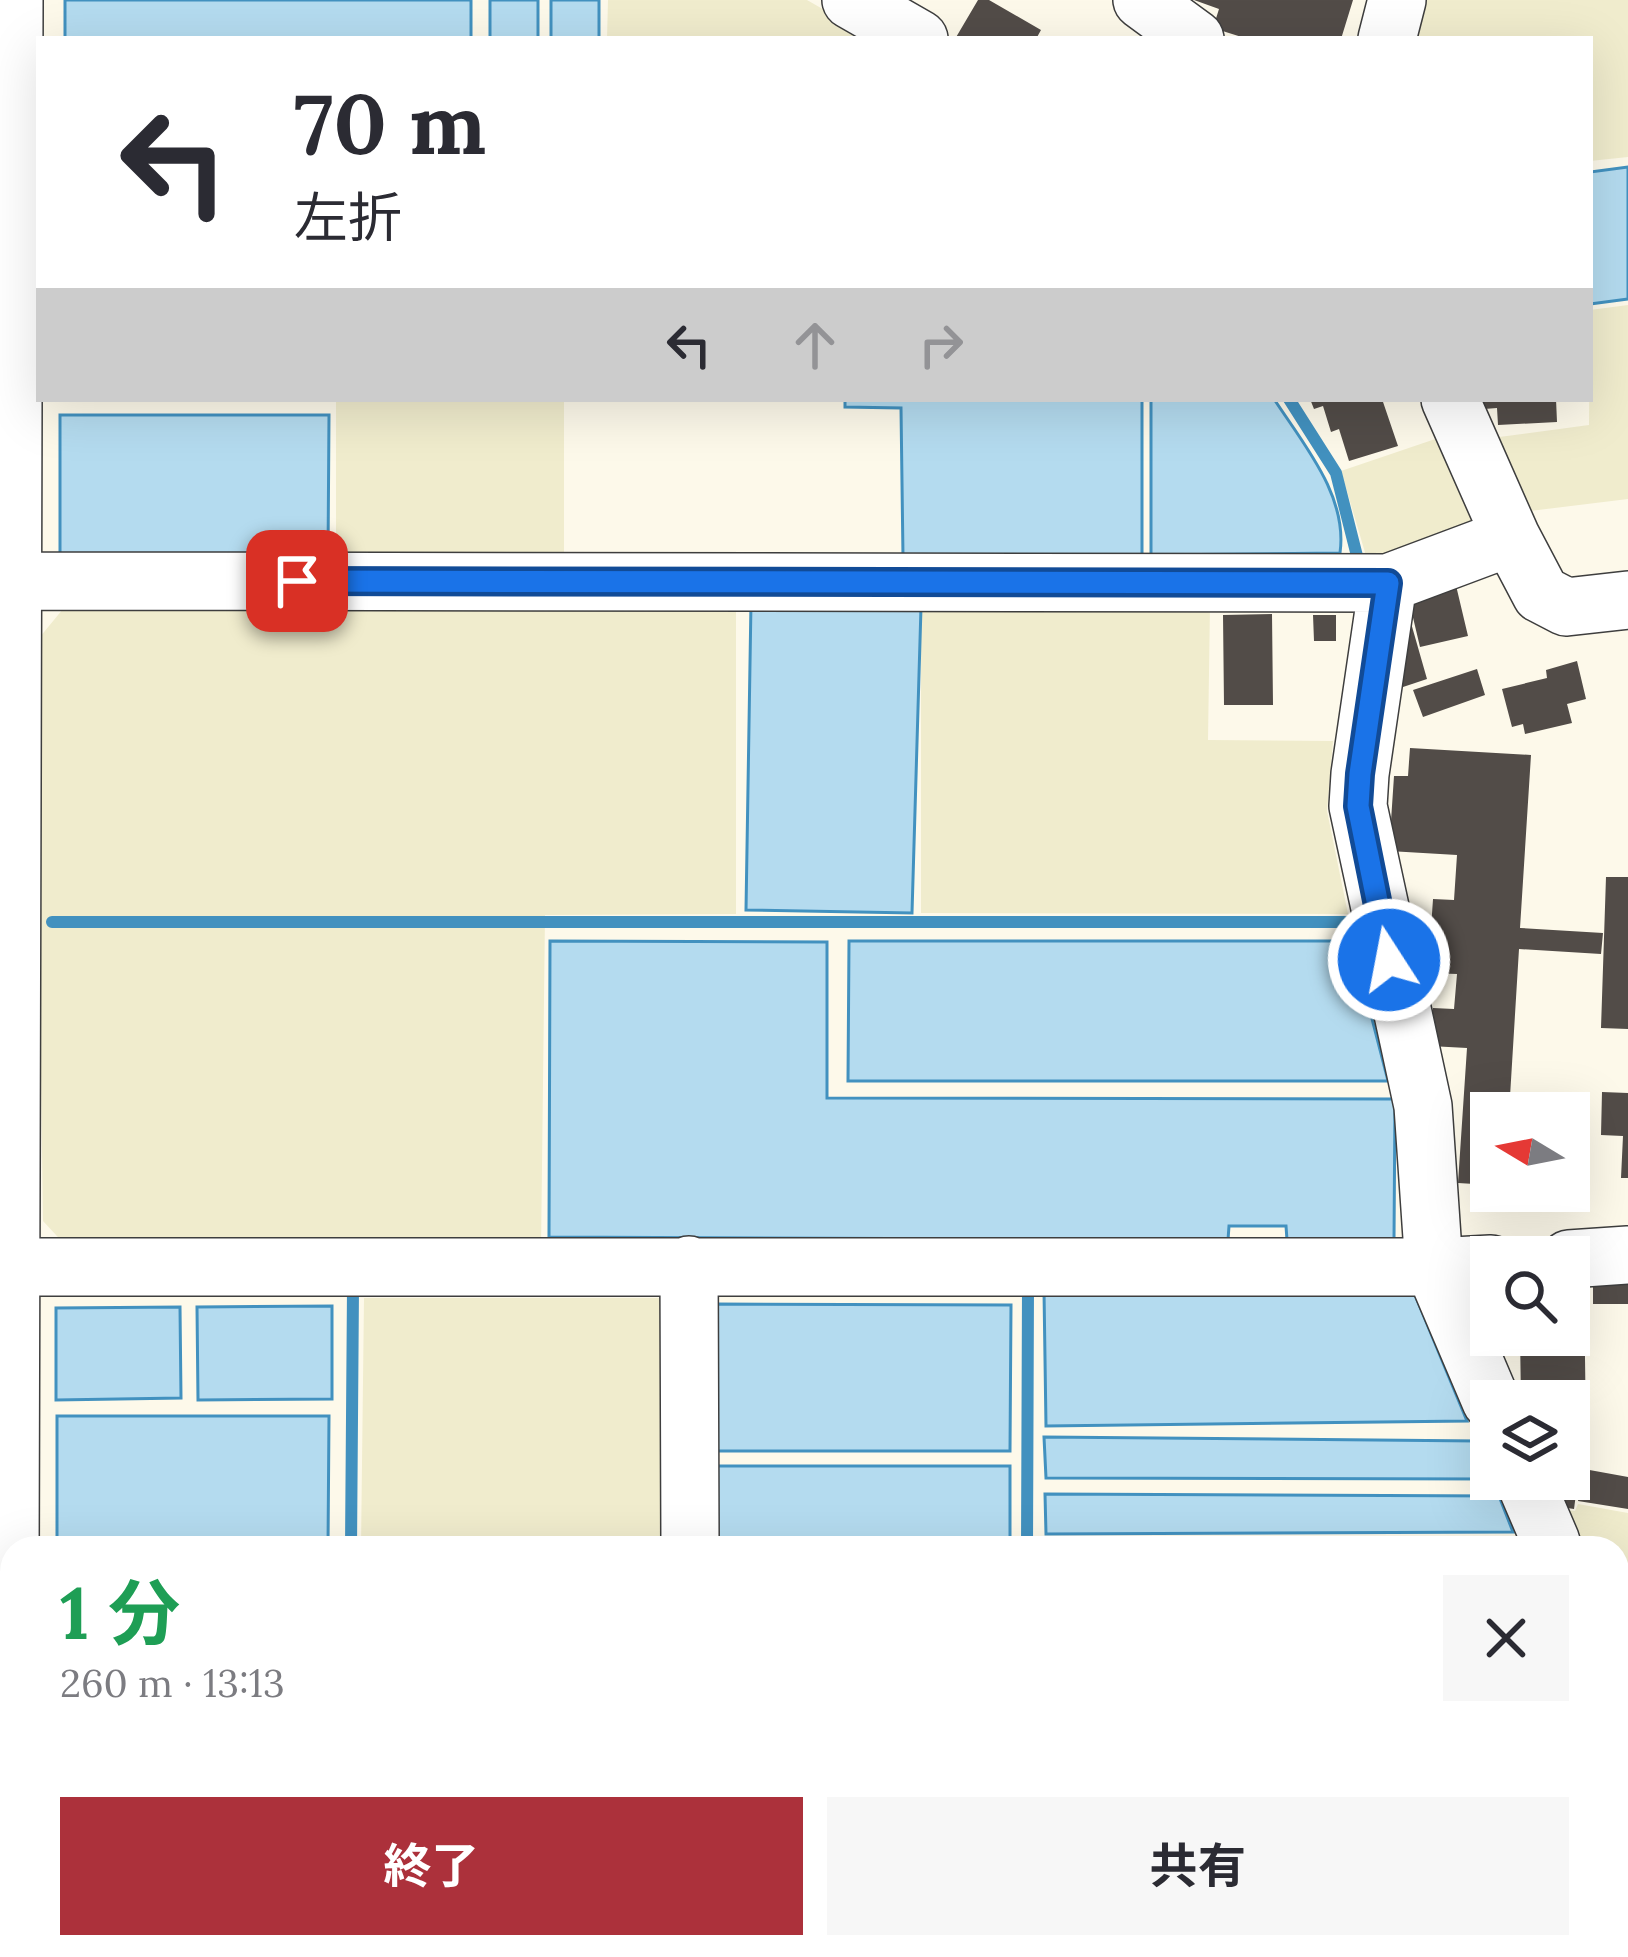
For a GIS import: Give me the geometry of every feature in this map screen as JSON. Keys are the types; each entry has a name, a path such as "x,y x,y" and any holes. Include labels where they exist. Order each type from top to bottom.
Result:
{"street":[{"path":"7,1536 6,581 14,0"},
{"path":"851,0 914,36"},
{"path":"1389,36 1397,0"},
{"path":"1451,402 1541,594 1566,607 1628,600"},
{"path":"6,581 1388,583 1511,537"},
{"path":"1388,583 1358,806 1423,1106 1434,1267 1482,1380"},
{"path":"1590,1258 1628,1255"},
{"path":"689,1265 689,1536"},
{"path":"6,1267 1470,1265"},
{"path":"1533,1500 1548,1536"}],"shaded area":[{"path":"608,0 807,0 870,36 607,36"},
{"path":"1411,0 1628,0 1628,157 1593,161 1593,36 1402,36"},
{"path":"1628,305 1628,499 1522,512 1484,439 1589,425 1593,310"},
{"path":"336,402 564,402 564,567 336,567"},
{"path":"1450,434 1481,530 1369,566 1341,471"},
{"path":"72,598 736,602 736,914 545,915 541,1250 69,1249 43,1221 35,643"},
{"path":"921,602 1210,605 1208,740 1333,741 1327,811 1348,914 921,913"},
{"path":"364,1298 669,1298 668,1536 361,1536"},
{"path":"1578,1504 1628,1513 1628,1536 1558,1536 1550,1508 1575,1511"}],"water":[{"path":"65,0 471,0 471,36 65,36"},
{"path":"490,0 538,0 538,36 490,36"},
{"path":"551,0 599,0 599,36 551,36"},
{"path":"1628,167 1628,299 1593,304 1593,172"},
{"path":"845,402 1142,402 1142,556 903,557 901,408 845,407"},
{"path":"1151,402 1276,402 1331,491 1341,532 1340,553 1151,555"},
{"path":"60,415 329,415 328,559 60,558"},
{"path":"751,602 921,607 912,913 746,910"},
{"path":"550,941 827,942 827,1098 1395,1099 1394,1240 1287,1240 1286,1226 1229,1226 1228,1240 549,1237"},
{"path":"849,941 1352,941 1388,1081 848,1081"},
{"path":"1044,1291 1415,1295 1467,1421 1046,1426"},
{"path":"716,1304 1011,1305 1010,1451 715,1451"},
{"path":"332,1306 332,1399 198,1400 197,1307"},
{"path":"180,1307 181,1398 56,1400 56,1308"},
{"path":"57,1416 329,1416 328,1536 57,1536"},
{"path":"1044,1437 1470,1441 1470,1479 1046,1478"},
{"path":"715,1466 1010,1466 1010,1536 715,1536"},
{"path":"1045,1494 1470,1496 1470,1500 1501,1500 1513,1532 1046,1534"}],"building":[{"path":"978,0 989,0 1041,30 1038,36 957,36"},
{"path":"1194,0 1353,0 1342,36 1238,36 1213,28 1219,9"},
{"path":"1311,402 1383,402 1398,446 1349,461 1339,429 1331,432 1323,406 1314,409"},
{"path":"1484,402 1556,402 1557,422 1498,425 1497,408 1484,409"},
{"path":"1454,577 1468,636 1420,647 1406,588"},
{"path":"1272,614 1273,705 1224,705 1223,615"},
{"path":"1313,615 1336,615 1336,641 1314,641"},
{"path":"1409,616 1427,679 1397,689"},
{"path":"1577,661 1586,699 1567,704 1572,723 1525,734 1523,724 1512,727 1502,689 1547,678 1546,670"},
{"path":"1477,669 1485,695 1423,717 1413,690"},
{"path":"1410,748 1531,755 1520,928 1603,933 1601,954 1519,949 1510,1092 1470,1092 1470,1184 1458,1183 1467,1048 1430,1046 1433,1008 1454,1009 1457,974 1428,973 1433,899 1454,900 1457,855 1389,851 1394,776 1408,776"},
{"path":"1606,877 1628,877 1628,1029 1601,1028"},
{"path":"1602,1092 1628,1093 1628,1178 1621,1178 1623,1136 1601,1135"},
{"path":"1628,1274 1628,1304 1593,1304 1593,1275"},
{"path":"1520,1356 1585,1356 1585,1380 1521,1380"},
{"path":"1590,1470 1628,1477 1628,1509 1578,1501 1590,1500"},
{"path":"1546,1500 1575,1500 1574,1509 1548,1505"}],"waterway":[{"path":"1291,402 1336,473 1358,560"},
{"path":"52,922 1357,922"},
{"path":"1025,1287 1027,1536"},
{"path":"351,1536 353,1288"}],"route":[{"path":"297,581 1388,583 1358,806 1389,960"}]}
